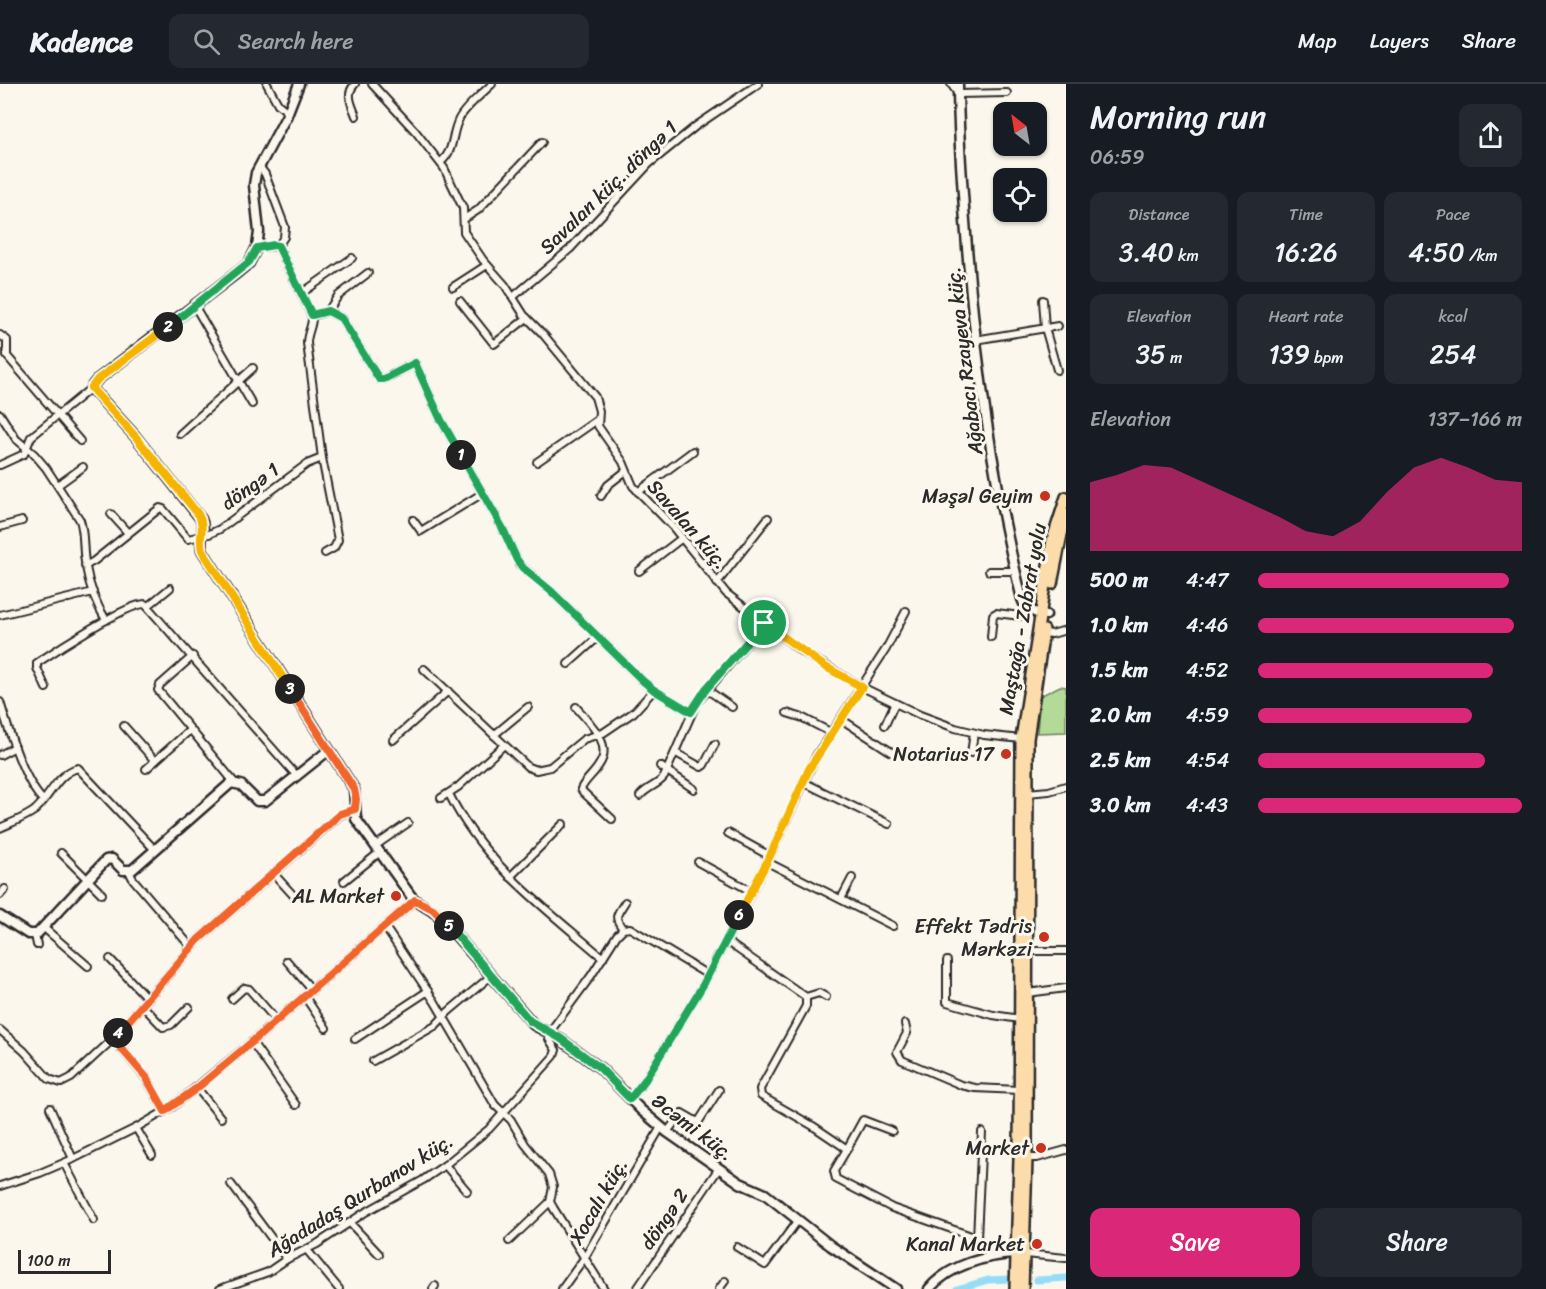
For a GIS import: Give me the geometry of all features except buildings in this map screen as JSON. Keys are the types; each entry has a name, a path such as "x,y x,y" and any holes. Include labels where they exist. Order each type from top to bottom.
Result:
{"main road":[{"name":"Maştağa - Zabrat yolu","path":"1015,1289 1021,1254 1019,1090 1021,739 1043,614 1052,540 1066,497"},
{"path":"1023,1289 1021,1254 1027,1158 1028,739 1044,633 1043,614 1066,514"}],"street":[{"path":"267,84 278,104 288,111"},
{"path":"0,465 24,454 31,437 91,388 98,379 249,262 257,248 259,232 254,185 259,166 288,111 298,84"},
{"path":"355,84 349,96 356,116"},
{"name":"Savalan küç.","path":"372,84 441,162 463,208 464,231 487,265 527,318 595,397 599,411 597,420 600,431 623,462 628,477 638,492 682,538 717,583 734,600 764,623 824,666 862,687 928,718 974,733 1021,739"},
{"path":"441,162 449,154 461,116 492,84"},
{"name":"Savalan küç. döngə 1","path":"513,297 570,249 649,164 696,126 759,84"},
{"path":"951,84 958,89 1006,93"},
{"name":"Ağabacı Rzayeva küç.","path":"958,89 962,184 975,340 986,423 1015,571 1024,606 1030,611"},
{"path":"464,219 478,210 542,142"},
{"path":"259,166 265,174 285,227 284,237 278,246"},
{"path":"257,248 278,246"},
{"path":"278,246 312,315 307,343 322,458 338,540 334,548 325,553"},
{"path":"302,293 352,258"},
{"path":"453,287 487,265"},
{"path":"312,315 328,311 338,296 368,273"},
{"path":"1043,300 1045,328 1057,370"},
{"path":"460,301 494,344 527,318"},
{"path":"194,305 252,404"},
{"path":"328,311 341,318 379,379 384,379 415,363 447,430 502,527 519,564 551,591 597,638 654,690 691,712"},
{"path":"975,340 1058,326"},
{"path":"0,335 7,340 7,356 80,441"},
{"path":"180,434 252,368"},
{"name":"Əcəmi küç.","path":"91,388 135,436 198,514 203,523 201,547 209,562 354,789 356,819 415,900 433,909 530,1021 600,1068 664,1130 740,1183 765,1194 843,1255 896,1289"},
{"path":"0,414 12,434 34,454 58,485 80,520 86,566 93,592 106,620"},
{"path":"537,462 597,420"},
{"path":"638,492 693,451"},
{"name":"döngə 1","path":"202,536 220,529 307,464 322,458"},
{"path":"58,485 83,467"},
{"path":"601,496 608,485 626,471"},
{"path":"413,520 421,531 483,493"},
{"path":"86,566 160,508 164,509 188,539 202,536"},
{"path":"111,514 128,533"},
{"path":"717,583 768,518"},
{"path":"0,527 22,522"},
{"path":"639,572 682,538"},
{"path":"988,571 1015,571"},
{"path":"148,606 170,588"},
{"path":"0,615 93,592"},
{"path":"46,688 37,663 106,620 137,605 145,604 296,775"},
{"path":"630,1099 645,1080 726,942 816,756 862,687 906,611"},
{"path":"991,637 993,615 1021,616 1030,611 1043,614"},
{"path":"640,796 647,788 660,782 668,771 691,712 706,689 764,623"},
{"path":"1044,633 1052,634 1066,630"},
{"path":"568,664 597,638"},
{"path":"193,656 160,685 158,690 234,782 261,802 270,798 329,750"},
{"path":"424,669 528,767 536,770 550,767 584,739 598,735 634,712 654,690"},
{"path":"706,689 732,707"},
{"path":"393,740 448,691"},
{"path":"0,702 15,747 36,792 43,800"},
{"path":"885,725 895,703"},
{"path":"494,735 528,707"},
{"path":"576,707 603,741 604,749 600,764 581,789 612,819"},
{"path":"787,713 803,718 832,733"},
{"path":"841,719 893,753"},
{"path":"124,726 155,761"},
{"path":"146,769 190,730"},
{"path":"971,753 974,733"},
{"path":"676,753 701,767 715,744"},
{"path":"441,798 449,794 504,745"},
{"path":"0,755 15,747"},
{"path":"660,766 694,789"},
{"path":"0,828 31,813 52,788 78,768 155,850"},
{"path":"0,916 28,934 34,935 103,863 111,858 123,870 129,871 234,782"},
{"path":"803,782 889,824"},
{"path":"1027,793 1066,786"},
{"path":"449,794 472,833 510,877 603,958"},
{"path":"1,1032 24,1051 44,1075 54,1082 66,1082 113,1039 191,947 340,814 355,809"},
{"path":"344,881 408,822"},
{"path":"510,877 563,824"},
{"path":"728,833 768,859 893,926"},
{"path":"61,853 102,894"},
{"path":"698,862 752,891"},
{"path":"129,871 133,879 191,947"},
{"path":"274,874 292,895"},
{"path":"841,899 852,878"},
{"path":"0,1186 73,1159 165,1111 197,1088 252,1042 415,900"},
{"path":"625,902 616,916 616,920 623,928 630,928 708,975"},
{"path":"44,927 88,966"},
{"path":"385,927 428,991 491,1100 515,1125 525,1144 549,1174 553,1187 550,1202 509,1241"},
{"path":"549,1033 623,928"},
{"path":"34,935 37,945"},
{"path":"726,942 806,997"},
{"path":"1027,951 1066,951"},
{"path":"110,959 148,999"},
{"path":"287,961 312,990"},
{"path":"947,961 947,1002 993,1015 1020,1019"},
{"path":"373,1061 435,1026 491,976"},
{"path":"232,999 244,988 249,989 276,1020"},
{"path":"1028,993 1066,988"},
{"path":"355,1039 428,991"},
{"path":"806,997 819,993 826,997"},
{"path":"305,997 326,1028"},
{"path":"806,997 806,1006 760,1093 765,1100 813,1126 847,1149"},
{"path":"143,1006 163,1027 171,1025 189,1007"},
{"path":"905,1024 908,1033 897,1053 902,1060 961,1085 1019,1090"},
{"name":"Ağadadaş Qurbanov küç.","path":"220,1289 257,1277 307,1250 445,1165 489,1129 554,1056 556,1050 549,1039 549,1033"},
{"path":"113,1039 146,1077 165,1111"},
{"path":"252,1042 296,1105"},
{"path":"197,1088 221,1118"},
{"path":"664,1130 682,1113 699,1121 720,1090"},
{"path":"50,1108 73,1159"},
{"path":"892,1131 863,1120 834,1172 836,1179 892,1208 977,1238 990,1256"},
{"path":"136,1128 152,1155"},
{"name":"Xocalı küç.","path":"562,1289 585,1257 664,1130"},
{"path":"977,1238 982,1132"},
{"path":"1027,1158 1066,1150"},
{"path":"64,1163 94,1220"},
{"path":"445,1165 467,1191"},
{"name":"döngə 2","path":"637,1289 719,1168"},
{"path":"231,1184 287,1259"},
{"path":"550,1202 604,1289"},
{"path":"737,1247 765,1265 798,1220"},
{"path":"350,1223 379,1254"},
{"path":"307,1250 339,1289"},
{"path":"929,1289 947,1274 990,1256 1021,1254 1066,1258"},
{"path":"719,1289 725,1281"}],"green space":[{"path":"1060,686 1066,687 1066,732 1037,733 1040,696"}],"waterway":[{"path":"1037,1280 1066,1278"},
{"path":"957,1289 988,1280 1009,1279"}],"place":[{"name":"Məşəl Geyim","path":"1045,496"},
{"name":"Notarius 17","path":"1006,754"},
{"name":"AL Market","path":"396,896"},
{"name":"Effekt Tədris Mərkəzi","path":"1044,937"},
{"name":"Market","path":"1041,1148"},
{"name":"Kanal Market","path":"1037,1244"}],"route":[{"path":"278,246 312,315 328,311 341,318 379,379 384,379 415,363 441,420 502,527 519,564 551,591 597,638 654,690 691,712 706,689 764,623 801,651 862,687 809,769 770,856 703,985 641,1087 630,1099 600,1068 560,1038 534,1025 433,909 415,900 252,1042 197,1088 165,1111 146,1077 113,1039 198,940 340,814 355,809 354,789 202,550 200,543 203,523 201,519 122,420 91,388 94,382 249,262 257,248 278,246"}]}
